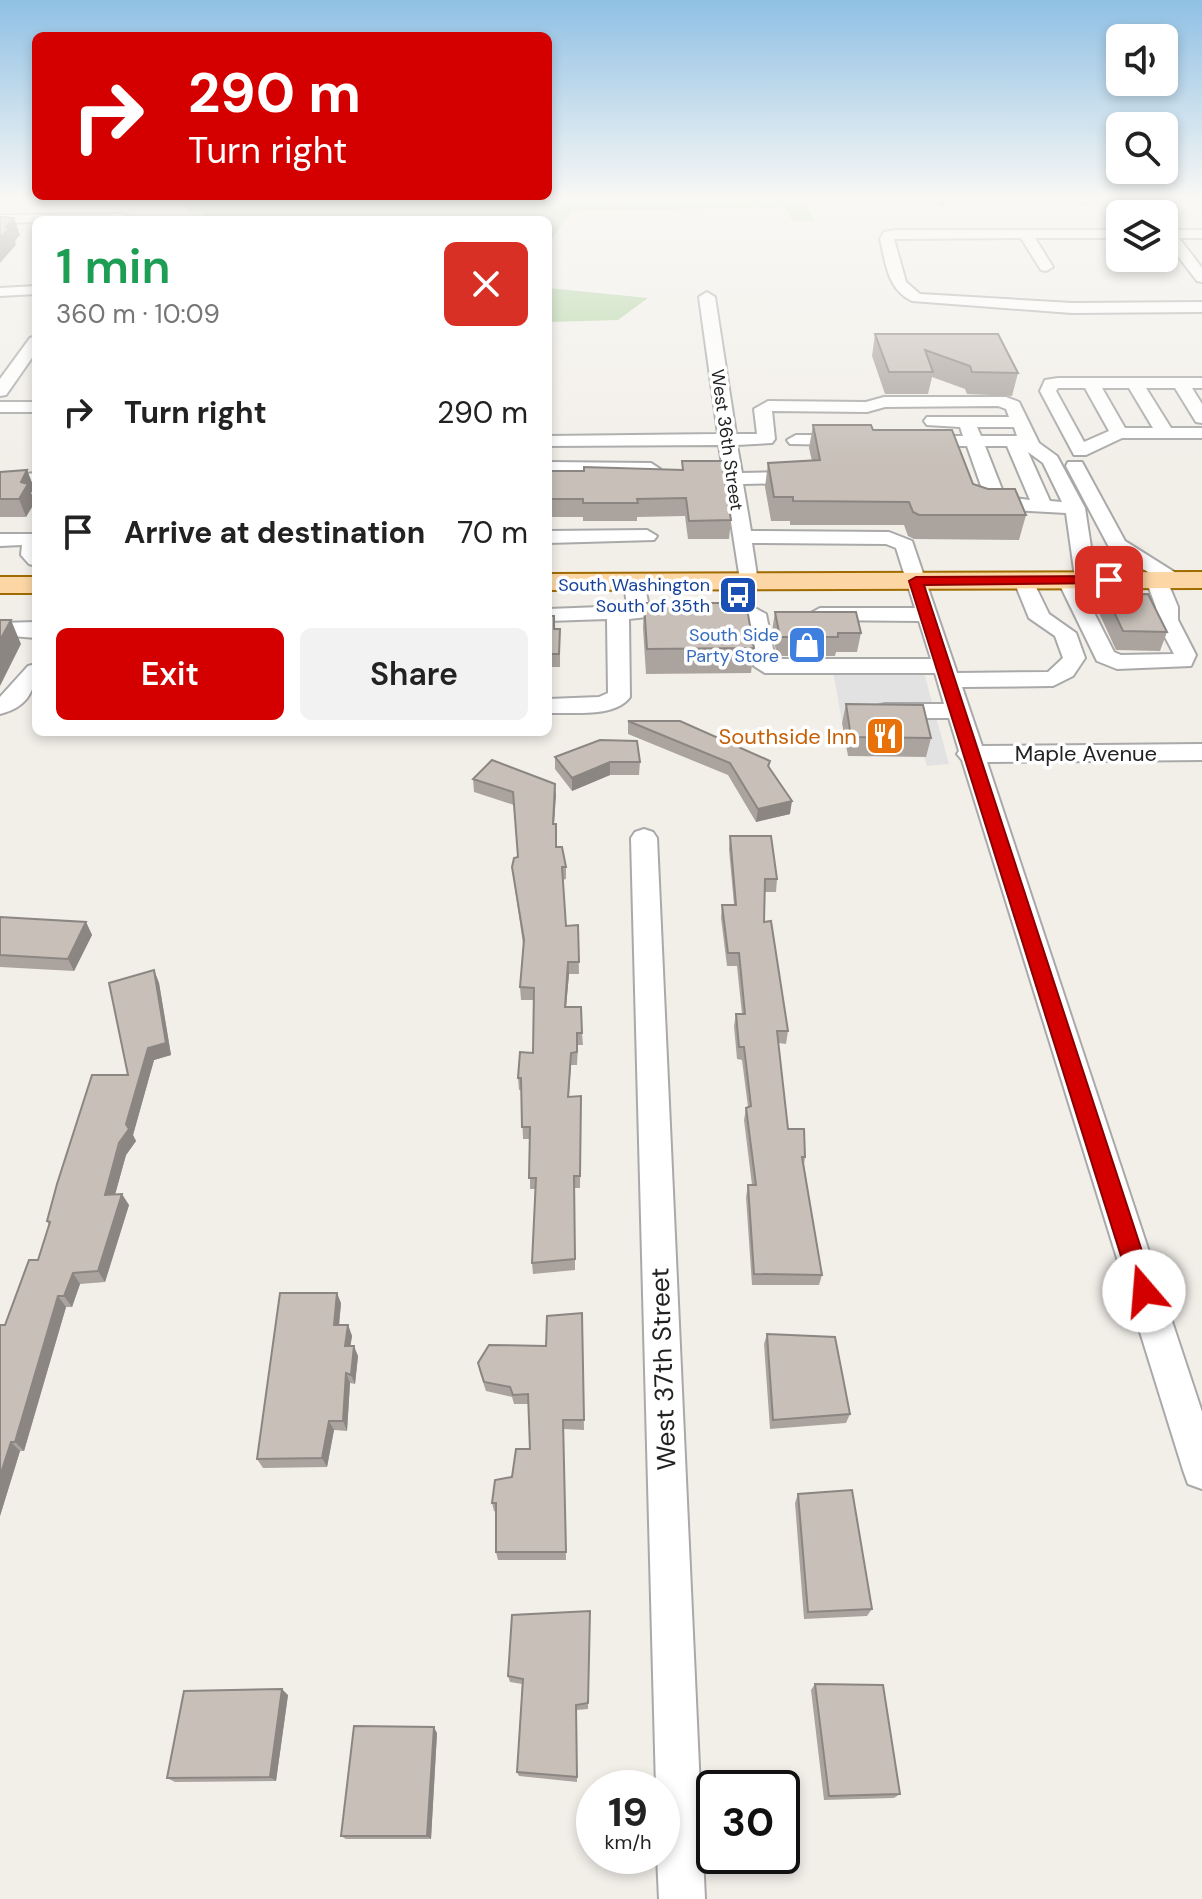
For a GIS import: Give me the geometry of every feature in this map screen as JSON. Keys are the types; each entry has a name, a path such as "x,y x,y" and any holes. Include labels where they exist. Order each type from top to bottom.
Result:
{"main road":[{"path":"552,582 1178,580"},
{"path":"0,585 32,585"}],"street":[{"path":"899,285 906,294 932,300 1046,307 1202,307"},
{"path":"0,292 32,290"},
{"name":"West 36th Street","path":"707,297 741,537 769,614 765,666 944,673"},
{"path":"0,352 32,346"},
{"path":"0,391 32,346"},
{"path":"1080,451 1048,387 1058,383 1202,383"},
{"path":"1091,383 1119,433"},
{"path":"1134,383 1165,432"},
{"path":"1180,383 1202,418"},
{"path":"891,416 958,402 1000,401 1013,406 1043,508"},
{"path":"958,402 996,500 1012,508 1075,508"},
{"path":"766,439 763,409 768,406 867,407 891,416 1020,422"},
{"path":"0,407 32,407"},
{"path":"902,441 1021,441 1051,460 1075,508 1077,580 1105,656 1117,662 1183,661 1185,655 1167,620 1167,607 1178,580 1117,545 1074,465 1080,451 1119,433 1202,433"},
{"path":"733,479 794,477 801,472 796,440"},
{"path":"552,441 873,440"},
{"path":"552,468 651,469"},
{"path":"0,482 32,479"},
{"path":"552,537 647,536"},
{"path":"741,537 889,538 905,545 969,754 1202,1470"},
{"path":"0,540 32,544"},
{"path":"863,581 872,613"},
{"path":"944,673 1053,679 1065,671 1074,658 1065,633 1040,618 1024,581"},
{"path":"552,706 602,704 619,697 637,613 634,582"},
{"path":"552,615 637,613"},
{"path":"769,614 927,615"},
{"path":"0,629 32,628"},
{"path":"0,707 14,698 32,676"},
{"path":"882,711 956,711"},
{"name":"Maple Avenue","path":"969,754 1202,752"},
{"name":"West 37th Street","path":"644,838 682,1899"}],"green space":[{"path":"552,288 648,298 618,320 552,322"}],"shaded area":[{"path":"833,672 924,673 949,764 927,766 915,722 842,721"}],"building":[{"path":"875,334 998,334 1018,373 972,372 970,366 925,350 933,372 889,372"},
{"path":"813,425 871,425 873,430 952,430 973,484 988,489 1015,489 1026,515 919,515 913,512 909,502 793,501 793,497 774,497 768,463 820,460"},
{"path":"682,461 722,461 731,520 689,521 686,498 637,499 638,503 583,503 583,499 552,499 552,471 584,471 584,467 683,470"},
{"path":"27,470 21,482 28,484 19,499 0,499 0,472"},
{"path":"1148,594 1167,632 1123,631 1106,595"},
{"path":"644,603 746,603 754,648 647,649"},
{"path":"775,612 856,612 861,633 838,633 838,637 780,637"},
{"path":"552,616 554,629 560,629 559,654 552,654"},
{"path":"0,620 11,620 0,640"},
{"path":"846,704 923,705 931,738 851,737"},
{"path":"628,721 680,721 770,761 768,766 792,801 758,809 730,763"},
{"path":"600,740 637,741 640,762 610,762 572,778 555,757"},
{"path":"492,760 555,784 553,824 556,824 556,847 562,847 566,867 562,867 566,926 578,925 579,962 568,962 565,1007 581,1007 582,1033 577,1033 577,1052 571,1053 568,1097 581,1096 580,1176 574,1176 575,1259 532,1263 536,1178 529,1178 530,1127 522,1127 521,1078 518,1078 520,1052 533,1053 534,988 520,987 524,940 512,867 514,858 518,857 513,792 473,779"},
{"path":"730,836 771,836 777,879 765,879 764,922 771,921 788,1031 777,1031 788,1129 804,1129 805,1157 802,1157 822,1275 754,1274 748,1185 756,1185 746,1108 751,1106 744,1047 739,1047 736,1014 745,1014 739,953 728,953 722,905 736,905"},
{"path":"0,917 86,922 68,959 0,955"},
{"path":"154,970 166,1043 148,1048 126,1124 129,1129 119,1143 105,1195 122,1194 98,1271 73,1273 64,1296 58,1296 15,1442 11,1442 0,1476 0,1325 5,1325 29,1260 38,1260 50,1222 47,1221 57,1184 92,1075 128,1075 109,983"},
{"path":"280,1293 337,1293 334,1325 348,1325 345,1346 354,1346 351,1375 346,1373 343,1421 329,1421 322,1458 257,1459"},
{"path":"582,1313 584,1420 563,1420 566,1552 496,1552 496,1503 492,1503 495,1480 512,1477 516,1449 530,1449 528,1394 513,1395 510,1387 484,1382 478,1363 489,1345 546,1346 547,1316"},
{"path":"767,1334 835,1337 850,1414 773,1420"},
{"path":"852,1490 872,1609 808,1612 798,1494"},
{"path":"590,1611 588,1703 576,1705 576,1777 517,1772 523,1679 508,1676 512,1615"},
{"path":"815,1684 883,1685 900,1794 829,1796"},
{"path":"282,1689 270,1777 167,1778 184,1691"},
{"path":"354,1726 434,1727 427,1836 341,1836"}],"place":[{"name":"South Washington South of 35th","path":"738,595"},
{"name":"South Side Party Store","path":"807,645"},
{"name":"Southside Inn","path":"885,736"}],"route":[{"path":"1109,580 916,581 969,754 1144,1291"}]}
